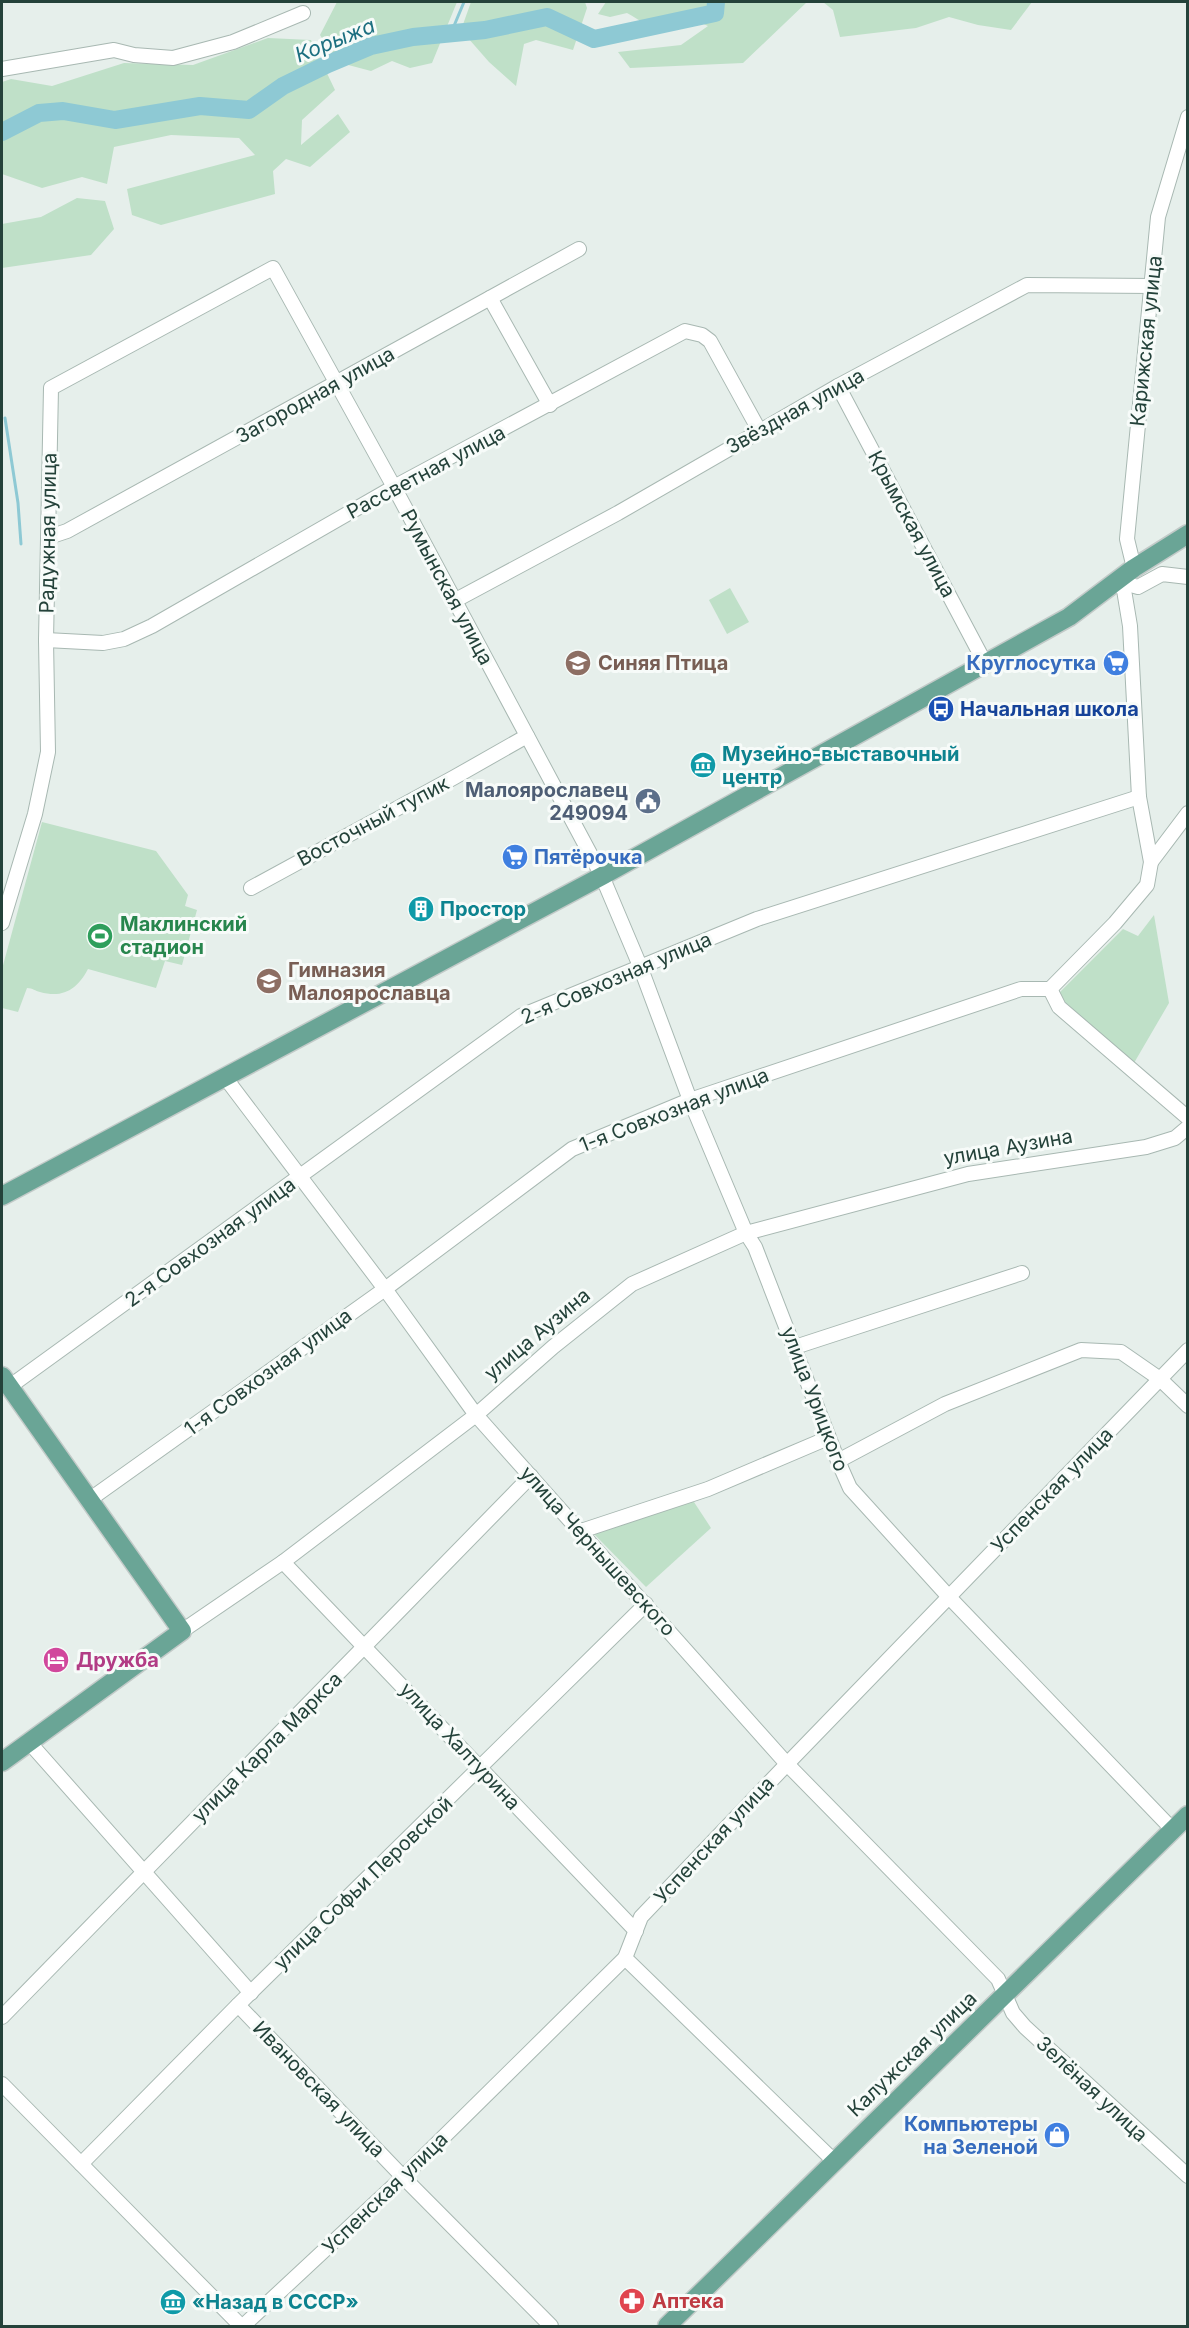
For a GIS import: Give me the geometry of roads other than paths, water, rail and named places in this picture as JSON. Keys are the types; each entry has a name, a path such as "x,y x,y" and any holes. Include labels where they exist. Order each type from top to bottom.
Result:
{"main road":[{"path":"2,1196 602,876 1069,618 1134,567 1188,534"},
{"path":"5,1381 182,1631"},
{"name":"улица Аузина","path":"2,1762 182,1631"},
{"name":"Калужская улица","path":"667,2326 1005,1996 1172,1828 1188,1815"}],"street":[{"path":"2,69 114,50 134,55 173,58 234,42 303,13"},
{"name":"Карижская улица","path":"1134,567 1127,539 1158,217 1188,117"},
{"name":"Загородная улица","path":"49,537 67,531 579,249"},
{"name":"Румынская улица","path":"273,268 394,487 602,876"},
{"name":"Радужная улица","path":"2,923 4,903 34,814 48,752 46,640 51,388 273,268"},
{"name":"Звёздная улица","path":"454,601 618,513 838,386 1027,285 1152,286"},
{"path":"490,298 550,405"},
{"name":"Рассветная улица","path":"46,640 104,643 124,639 152,626 394,487 685,331 702,334 710,341 759,430"},
{"name":"Крымская улица","path":"838,386 985,663"},
{"path":"1116,581 1138,587 1162,574 1188,577"},
{"path":"1116,581 1124,590 1130,626 1139,797 1150,862 1147,885 1117,920 1050,989 1059,1007 1188,1119"},
{"name":"Восточный тупик","path":"251,888 527,736"},
{"name":"2-я Совхозная улица","path":"5,1381 299,1178 520,1016 757,919 1139,797"},
{"path":"1150,862 1188,813"},
{"name":"улица Урицкого","path":"602,876 640,966 690,1100 746,1233 756,1247 828,1438 850,1488 949,1597 1172,1828"},
{"name":"1-я Совхозная улица","path":"89,1500 385,1288 572,1149 690,1100 1020,989 1050,989"},
{"name":"улица Чернышевского","path":"224,1076 299,1178 385,1288 476,1415 787,1764 998,1979 1005,1996"},
{"name":"улица Аузина","path":"182,1631 283,1562 476,1415 553,1347 632,1284 746,1233 968,1174 1146,1147 1175,1138 1188,1127"},
{"path":"795,1347 1022,1273"},
{"path":"838,1461 945,1404 1081,1350 1121,1352 1160,1378 1188,1406"},
{"name":"Успенская улица","path":"242,2326 403,2177 625,1958 641,1917 1188,1350"},
{"path":"581,1531 708,1489 828,1438"},
{"name":"улица Карла Маркса","path":"2,2017 531,1476"},
{"name":"улица Халтурина","path":"283,1562 636,1931"},
{"name":"улица Софьи Перовской","path":"81,2164 238,2005 646,1604"},
{"name":"Ивановская улица","path":"28,1741 251,1993"},
{"path":"625,1958 834,2161"},
{"name":"Зелёная улица","path":"1005,1996 1013,2013 1025,2027 1188,2176"},
{"name":"Ивановская улица","path":"238,2005 550,2326"},
{"path":"2,2084 109,2195 242,2326"}],"waterway":[{"path":"451,33 464,2"},
{"name":"Корыжа","path":"2,132 39,113 63,111 115,120 200,106 249,110 283,86 371,46 413,37 485,30 547,17 594,39 715,13 716,2"},
{"path":"5,418 18,503 21,544"}],"place":[{"name":"Синяя Птица","path":"578,663"},
{"name":"Круглосутка","path":"1116,663"},
{"name":"Начальная школа","path":"941,709"},
{"name":"Музейно-выставочный центр","path":"703,765"},
{"name":"Малоярославец 249094","path":"648,801"},
{"name":"Пятёрочка","path":"515,857"},
{"name":"Простор","path":"421,909"},
{"name":"Маклинский стадион","path":"100,936"},
{"name":"Гимназия Малоярославца","path":"269,981"},
{"name":"Дружба","path":"56,1660"},
{"name":"Компьютеры на Зеленой","path":"1057,2135"},
{"name":"Аптека","path":"632,2301"},
{"name":"«Назад в СССР»","path":"173,2302"}]}
